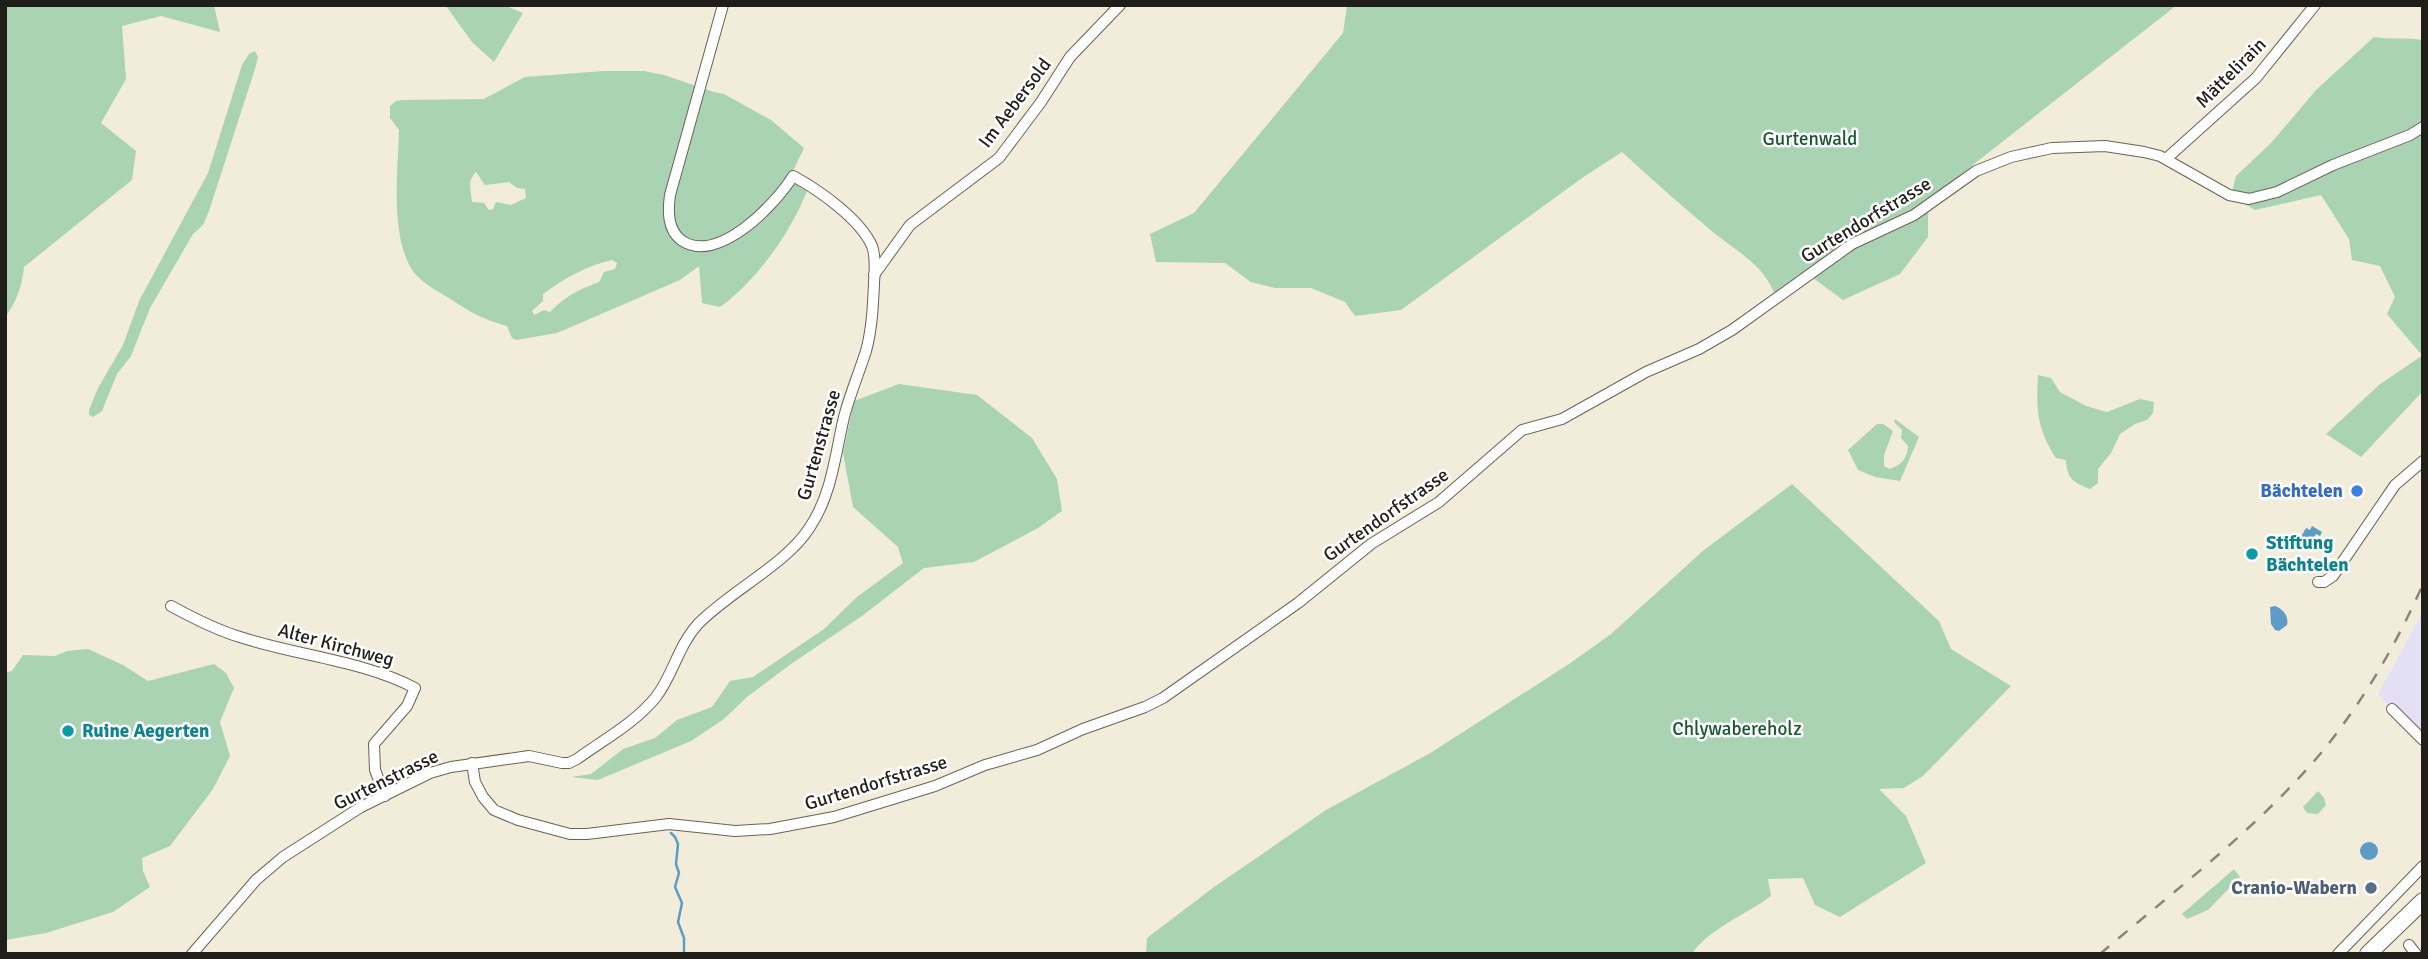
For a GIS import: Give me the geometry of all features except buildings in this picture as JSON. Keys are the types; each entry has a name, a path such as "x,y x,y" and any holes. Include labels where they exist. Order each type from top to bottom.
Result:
{"main road":[{"path":"2368,954 2423,901"}],"street":[{"name":"Gurtenstrasse","path":"192,954 256,880 283,857 361,807 430,773 472,763 529,756 562,763 577,759 644,710 664,685 683,644 698,625 804,536 825,498 845,415 867,348 874,256 866,236 824,195 793,176 779,197 744,229 728,238 699,246 684,242 674,232 668,216 670,195 723,5"},
{"name":"Im Aebersold","path":"874,275 910,225 999,158 1041,102 1070,57 1120,5"},
{"name":"Mättelirain","path":"2166,159 2256,78 2315,5"},
{"name":"Gurtendorfstrasse","path":"472,763 475,782 494,810 570,834 669,824 735,831 787,827 849,813 935,786 985,765 1037,750 1163,698 1298,603 1371,544 1439,502 1522,430 1562,419 1646,372 1699,349 1732,330 1853,244 1914,215 1976,172 2011,157 2052,148 2105,146 2144,152 2166,159 2229,195 2249,199 2277,192 2333,164 2410,135 2423,127"},
{"path":"2318,582 2324,582 2333,576 2395,485 2423,461"},
{"name":"Alter Kirchweg","path":"172,606 240,637 348,664 415,688 409,702 374,744 375,771 385,796"},
{"path":"2392,709 2423,740"},
{"path":"2339,954 2423,866"}],"shaded area":[{"path":"2423,612 2423,740 2378,694"}],"green space":[{"path":"5,5 214,5 220,32 161,16 122,26 126,79 101,123 136,151 132,180 24,267 18,294 5,318"},
{"path":"504,5 523,13 494,62 472,42 446,6"},
{"name":"Gurtenwald","path":"1347,5 2177,5 1928,200 1928,237 1900,274 1843,300 1806,273 1775,295 1763,274 1747,258 1708,228 1622,152 1582,178 1401,310 1355,316 1345,302 1311,288 1275,288 1251,282 1225,263 1156,262 1150,234 1194,213 1343,33"},
{"path":"2374,37 2423,40 2423,351 2420,353 2387,314 2395,297 2380,266 2352,260 2349,239 2321,195 2255,210 2231,196 2236,176 2272,142 2316,90"},
{"path":"255,51 258,57 255,69 203,225 193,234 150,308 131,356 117,374 102,411 93,417 89,415 89,410 98,388 123,345 139,301 208,173 242,65 249,54"},
{"path":"644,71 724,94 771,120 804,148 791,175 809,186 794,219 773,252 748,283 720,307 702,303 699,266 680,280 557,333 516,340 512,338 507,326 483,318 463,307 423,282 411,268 400,237 397,182 399,130 390,118 390,106 403,100 484,99 525,77","holes":["476,172 485,185 509,182 517,188 525,189 526,198 511,205 496,202 493,209 489,210 484,203 472,202 471,182","612,260 617,263 615,269 604,272 599,282 573,294 550,312 544,310 534,315 532,311 543,301 543,294 551,288 585,269"]},
{"path":"2423,355 2423,391 2361,457 2326,434 2379,385"},
{"path":"2038,375 2051,378 2060,392 2086,406 2107,412 2140,399 2154,402 2153,413 2147,420 2120,434 2111,453 2098,469 2098,483 2090,489 2072,479 2066,460 2056,458 2045,438 2038,409"},
{"path":"899,384 977,395 1032,438 1057,479 1062,511 1038,528 974,562 924,568 862,616 791,664 747,697 724,719 691,741 598,780 571,777 591,774 623,749 655,738 677,720 712,707 730,681 753,677 824,629 857,597 903,563 898,547 853,507 843,453 854,401"},
{"path":"1895,419 1919,437 1900,481 1875,477 1858,470 1848,450 1877,424 1883,424 1893,431 1884,455 1884,466 1890,469 1903,461 1908,446 1901,438 1902,430 1894,422"},
{"name":"Chlywabereholz","path":"1792,484 1939,621 1951,649 2011,686 1923,776 1904,788 1879,789 1906,816 1926,863 1840,917 1815,905 1803,878 1768,879 1771,896 1707,937 1692,954 1146,954 1147,938 1214,887 1326,810 1432,752 1611,634 1704,550"},
{"path":"88,649 123,665 148,681 214,664 226,673 234,688 220,722 230,756 213,789 170,846 142,858 143,871 150,887 113,912 46,933 5,940 5,673 12,671 23,655 55,656 67,651"},
{"path":"2318,791 2326,805 2318,814 2307,813 2303,807"},
{"path":"2234,869 2240,877 2208,910 2187,919 2182,914"}],"water":[{"path":"2312,526 2322,532 2320,536 2316,534 2309,546 2299,540 2306,528 2310,530"},
{"path":"2275,606 2283,611 2287,619 2287,625 2279,631 2271,624 2270,607"},
{"path":"2369,842 2375,845 2378,851 2375,857 2369,860 2363,857 2360,851 2363,845"}],"waterway":[{"path":"671,833 678,844 676,864 679,873 675,887 682,903 678,922 684,938 684,954"}],"railway":[{"path":"2100,954 2243,833 2321,753 2378,672 2423,584"}],"place":[{"name":"Bächtelen","path":"2357,491"},
{"name":"Stiftung Bächtelen","path":"2252,554"},
{"name":"Ruine Aegerten","path":"68,731"},
{"name":"Cranio-Wabern","path":"2371,888"}]}
